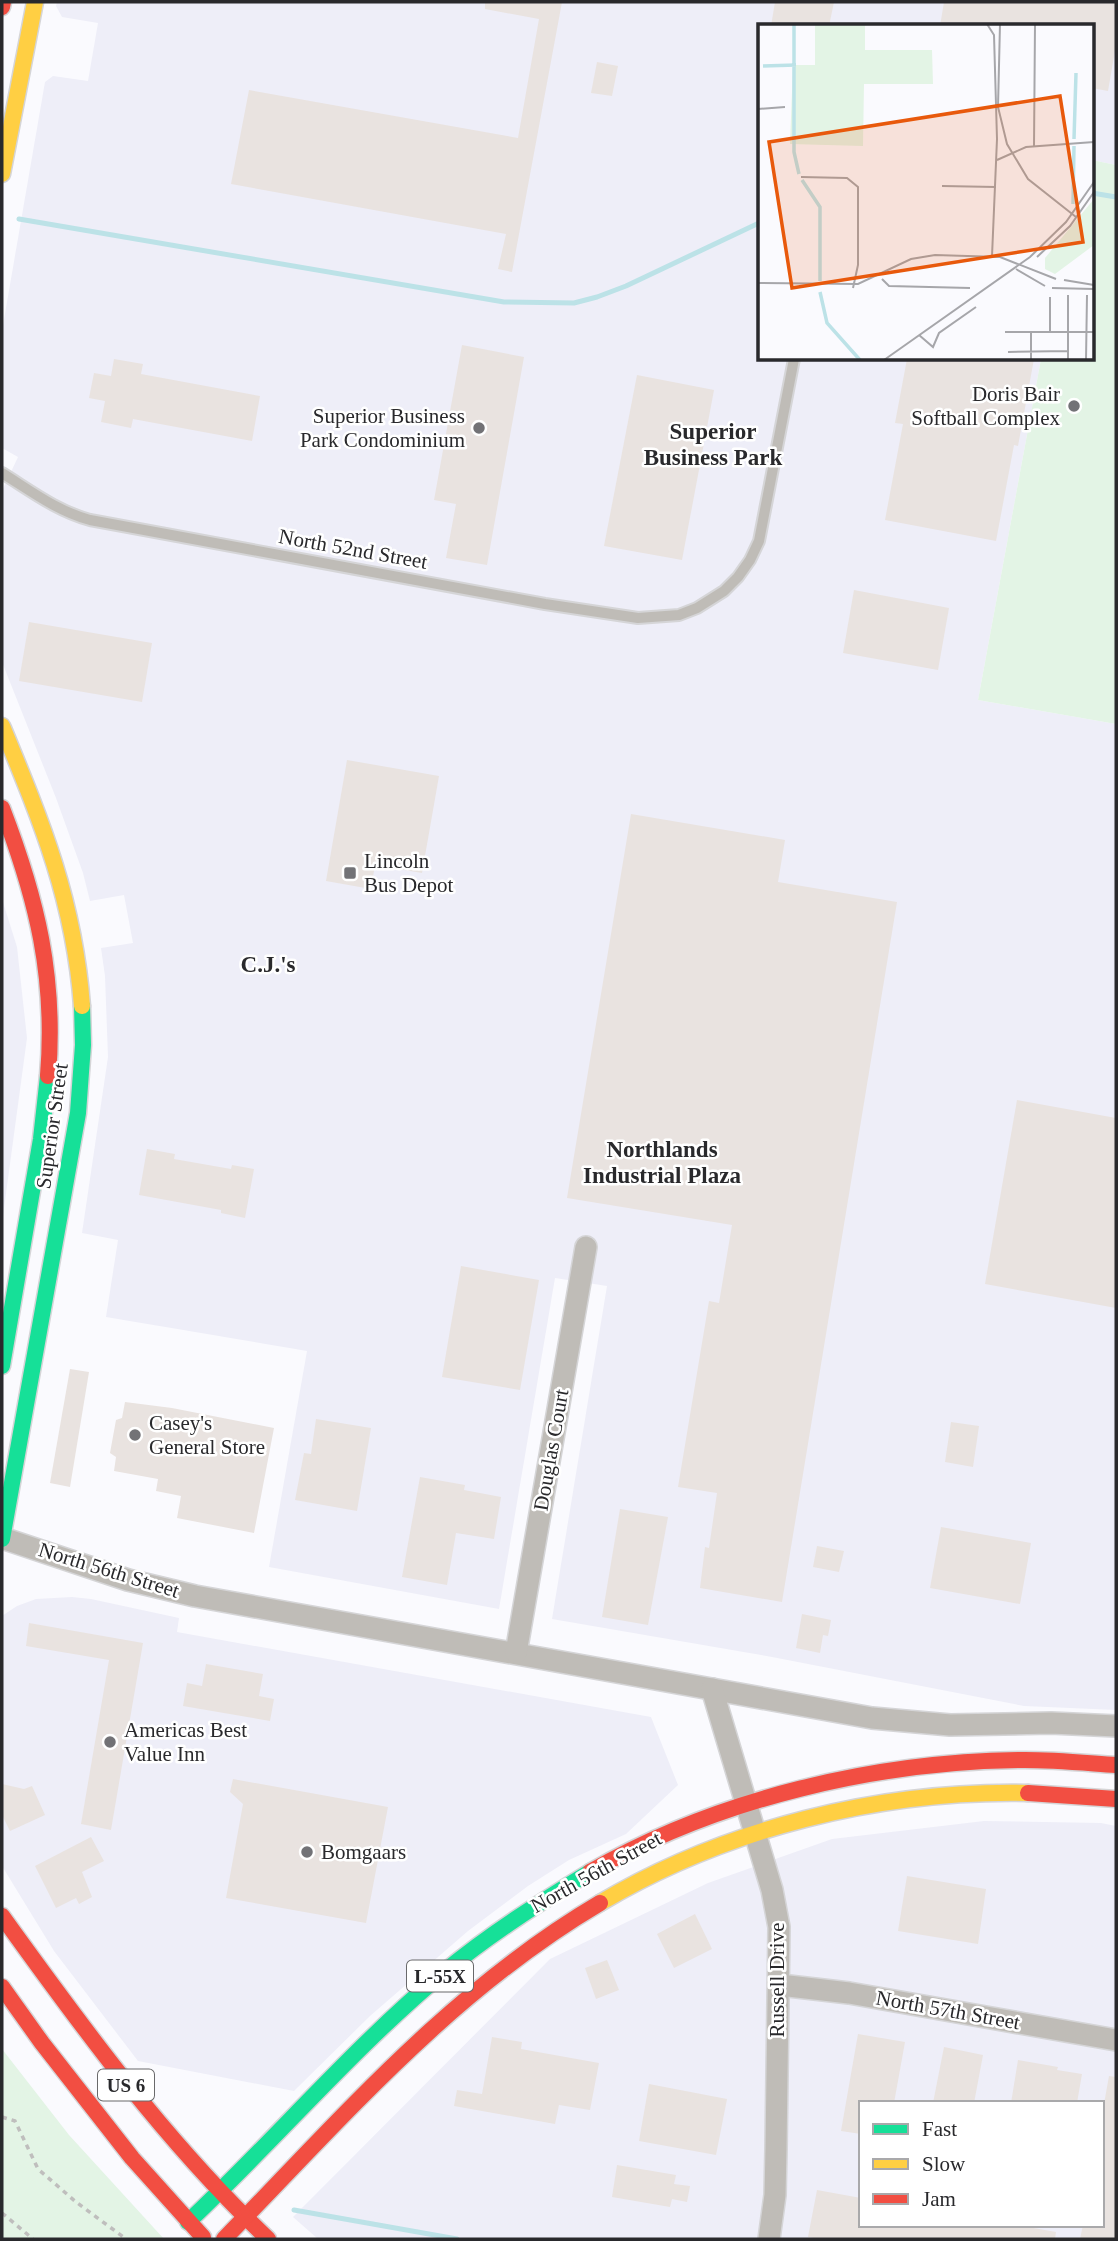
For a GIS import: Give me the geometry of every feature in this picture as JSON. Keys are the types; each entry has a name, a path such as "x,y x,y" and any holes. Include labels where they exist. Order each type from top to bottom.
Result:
{"main road":[{"path":"2,174 35,2"},
{"name":"Superior Street","path":"2,726 50,844 74,930 83,1021 83,1069 78,1113 2,1539"},
{"name":"Superior Street","path":"2,808 36,907 48,981 51,1034 51,1069 46,1115 2,1366"},
{"name":"North 56th Street","path":"188,2222 394,2017 445,1971 538,1902 629,1850 686,1824 745,1805 825,1783 880,1772 949,1763 1043,1760 1116,1765"},
{"name":"North 56th Street","path":"224,2239 419,2040 507,1965 561,1927 641,1881 701,1853 859,1809 1010,1792 1116,1799"},
{"name":"US 6","path":"2,1916 78,2024 171,2138 220,2193 268,2239"},
{"name":"US 6","path":"2,1987 67,2076 132,2158 205,2239"}],"street":[{"name":"Douglas Court","path":"516,1653 586,1247"},
{"name":"North 56th Street","path":"2,1539 128,1580 195,1596 872,1718 925,1724 983,1726 1051,1723 1116,1726"},
{"name":"Russell Drive","path":"712,1689 777,1912 779,1985 775,2195 769,2239"},
{"name":"North 57th Street","path":"779,1985 849,1993 1116,2040"}],"lane":[{"name":"North 52nd Street","path":"2,473 50,504 69,514 90,520 402,578 638,618 679,615 724,592 750,560 758,541 794,360"}],"path":[{"path":"2,2116 15,2121 38,2169 76,2202 126,2239"},
{"path":"2,2213 33,2239"}],"shaded area":[{"path":"57,2 1116,2 1116,165 1094,160 1094,24 758,24 758,360 1041,360 978,700 1116,724 1116,1710 1024,1706 772,1657 552,1619 607,1286 555,1278 499,1609 269,1567 307,1351 106,1317 118,1240 82,1233 108,1057 105,976 101,948 133,943 124,895 90,901 83,873 56,798 2,662 2,491 18,457 2,448 2,331 45,82 53,76 88,81 98,23 62,17 56,6"},
{"path":"2,899 17,947 27,1038 2,1223"},
{"path":"72,1597 179,1618 177,1632 651,1717 678,1785 626,1834 569,1860 528,1886 468,1931 370,2016 294,2091 138,2061 54,1951 2,1866 2,1616 17,1606 36,1599"},
{"path":"984,1821 1101,1823 1116,1826 1116,2239 318,2239 293,2217 550,1959 708,1883 832,1839"}],"green space":[{"name":"Doris Bair Softball Complex","path":"1094,160 1116,165 1116,724 978,700 1041,360 1094,360"},
{"path":"2,2049 69,2135 164,2239 2,2239"}],"building":[{"path":"485,2 562,2 512,272 498,269 506,234 231,184 249,90 518,138 539,19 485,9"},
{"path":"775,2 834,2 829,24 771,24"},
{"path":"944,2 1116,2 1116,45 1108,91 1094,88 1094,24 940,24"},
{"path":"597,62 618,66 612,96 591,93"},
{"name":"Superior Business Park Condominium","path":"462,345 524,357 487,565 446,558 456,504 434,500"},
{"path":"114,359 143,364 141,374 260,396 252,441 133,419 131,428 101,422 105,401 89,398 94,373 111,376"},
{"path":"907,360 1034,360 1018,446 1014,445 996,541 885,520 903,424 895,423"},
{"path":"637,375 714,390 682,560 604,546"},
{"path":"854,590 949,608 938,670 843,653"},
{"path":"29,622 152,643 142,702 19,681"},
{"path":"347,760 439,776 422,873 375,865 371,889 326,881"},
{"path":"631,814 785,840 778,882 897,902 782,1602 700,1588 705,1547 709,1548 717,1493 678,1487 709,1301 719,1303 732,1225 567,1198"},
{"path":"1017,1100 1116,1118 1116,1308 985,1284"},
{"path":"147,1149 175,1154 174,1159 231,1169 232,1165 254,1169 245,1218 221,1213 221,1210 139,1195"},
{"path":"461,1266 539,1280 520,1390 442,1377"},
{"path":"70,1369 89,1372 70,1487 50,1483"},
{"path":"125,1402 172,1408 274,1428 254,1533 177,1518 181,1496 156,1491 158,1479 114,1471 116,1457 110,1453 116,1420 122,1418"},
{"path":"316,1419 371,1428 357,1511 295,1500 304,1453 311,1454"},
{"path":"951,1422 979,1426 973,1467 945,1462"},
{"path":"420,1477 465,1485 464,1490 501,1497 494,1539 456,1533 447,1585 402,1577"},
{"path":"620,1509 668,1517 648,1625 602,1617"},
{"path":"941,1527 1031,1543 1020,1604 930,1588"},
{"path":"817,1546 844,1551 839,1572 813,1567"},
{"path":"802,1614 831,1620 828,1636 823,1635 820,1653 796,1648"},
{"name":"Americas Best Value Inn","path":"29,1623 143,1643 111,1830 81,1824 109,1660 26,1646"},
{"path":"206,1664 263,1674 259,1696 274,1699 270,1721 183,1706 187,1683 202,1686"},
{"name":"Bomgaars","path":"233,1779 388,1807 366,1923 226,1898 243,1804 230,1792"},
{"path":"2,1784 24,1789 32,1786 45,1815 10,1831 2,1815"},
{"path":"91,1837 104,1861 82,1872 92,1897 79,1904 76,1898 56,1908 35,1866"},
{"path":"907,1876 986,1889 978,1944 898,1931"},
{"path":"695,1914 712,1949 674,1968 657,1934"},
{"path":"607,1960 619,1990 596,1999 585,1968"},
{"path":"858,2034 905,2042 894,2101 859,2101 859,2134 841,2131"},
{"path":"492,2037 522,2042 521,2049 599,2063 590,2110 559,2105 555,2124 454,2106 457,2090 482,2094"},
{"path":"944,2047 983,2055 974,2101 933,2101"},
{"path":"1018,2060 1082,2074 1077,2101 1011,2101"},
{"path":"1109,2076 1116,2077 1116,2239 1080,2239 1083,2227 1104,2227 1104,2104"},
{"path":"649,2084 727,2099 716,2155 639,2141"},
{"path":"617,2165 676,2175 674,2184 690,2186 687,2202 672,2199 670,2207 612,2197"},
{"path":"817,2190 859,2198 859,2227 1028,2227 1056,2232 1055,2239 808,2237"}],"waterway":[{"path":"1094,193 1116,197"},
{"path":"19,219 504,302 574,303 626,286 758,223"},
{"path":"294,2210 457,2239"}],"traffic: fast":[{"path":"2,1539 78,1113 83,1045 82,1006"},
{"path":"2,1366 41,1139 48,1076"},
{"path":"188,2222 410,2001 479,1945 590,1872"}],"traffic: slow":[{"path":"2,174 35,2"},
{"path":"2,726 43,829 64,896 72,931 82,1006"},
{"path":"600,1903 699,1854 752,1834 806,1819 917,1798 1028,1793"}],"traffic: jam":[{"path":"2,7 3,2"},
{"path":"2,808 25,874 41,939 49,1005 48,1076"},
{"path":"590,1872 691,1823 745,1804 857,1776 969,1762 1036,1760 1116,1765"},
{"path":"1028,1793 1116,1799"},
{"path":"224,2239 356,2102 447,2016 495,1975 600,1903"},
{"path":"2,1916 127,2084 195,2164 268,2239"},
{"path":"2,1987 132,2158 203,2237"}],"place":[{"name":"Doris Bair Softball Complex","path":"1074,406"},
{"name":"Superior Business Park Condominium","path":"479,428"},
{"name":"Lincoln Bus Depot","path":"350,873"},
{"name":"Casey's General Store","path":"135,1435"},
{"name":"Americas Best Value Inn","path":"110,1742"},
{"name":"Bomgaars","path":"307,1852"}],"district":[{"name":"Superior Business Park","path":"713,444"},
{"name":"C.J.'s","path":"268,964"},
{"name":"Northlands Industrial Plaza","path":"662,1162"}]}
